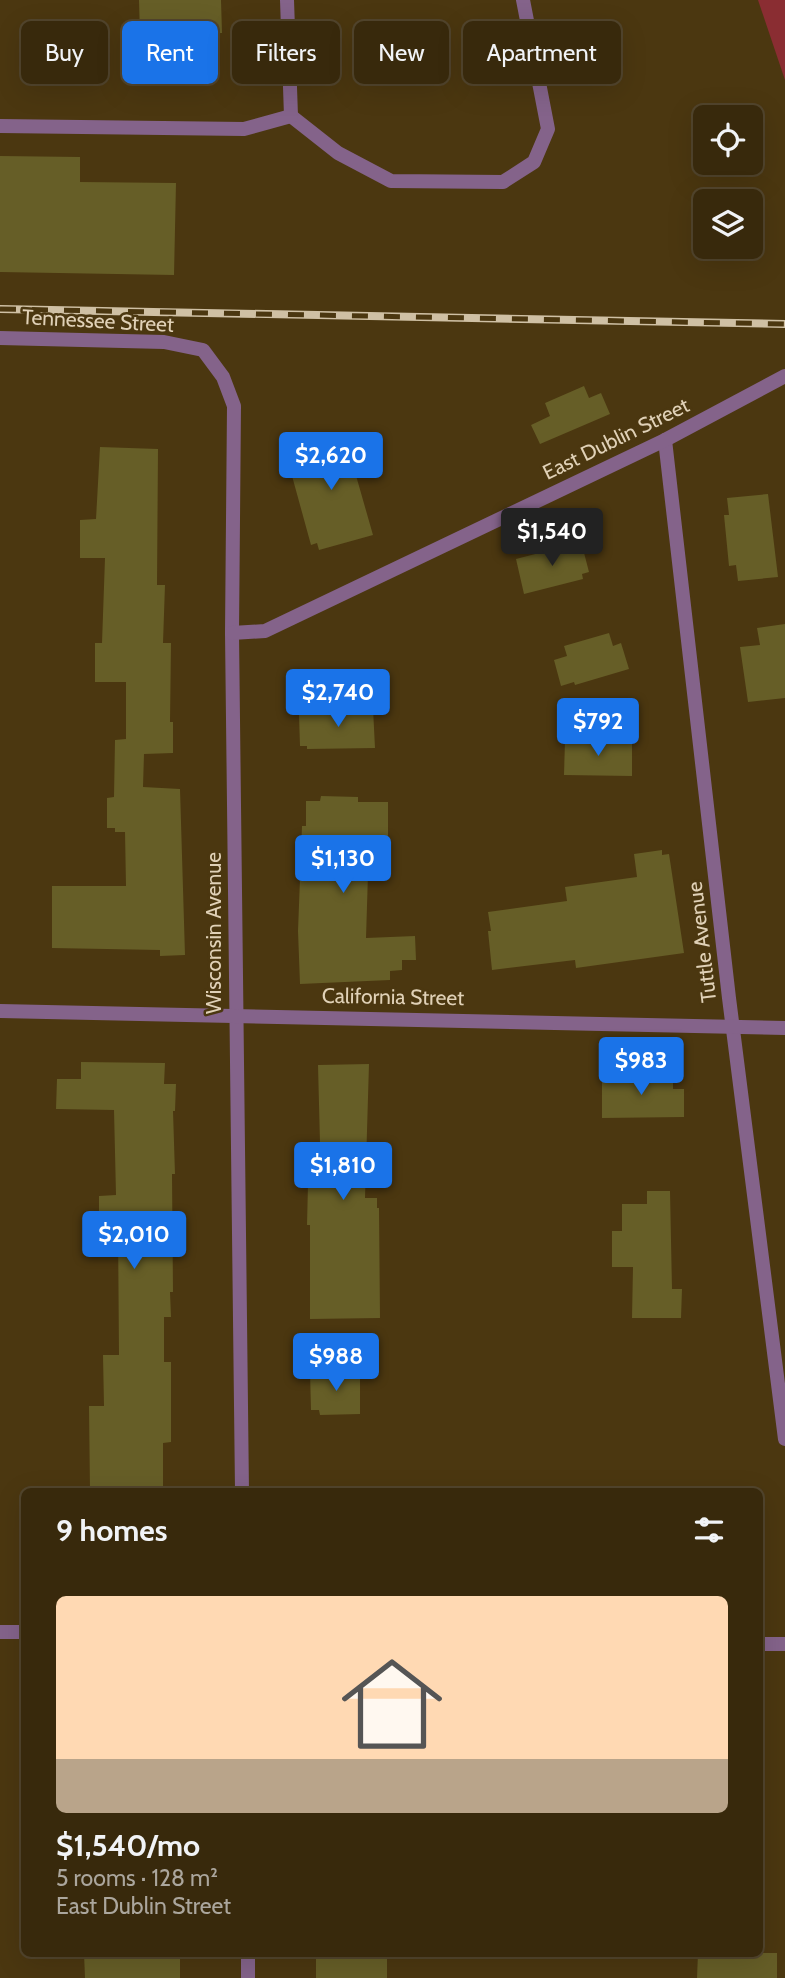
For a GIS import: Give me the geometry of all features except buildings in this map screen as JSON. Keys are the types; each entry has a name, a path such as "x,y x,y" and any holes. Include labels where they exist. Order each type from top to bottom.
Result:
{"street":[{"path":"287,0 291,116 338,153 391,181 503,182 534,162 548,129 523,0"},
{"path":"0,126 244,129 291,116"},
{"name":"Tennessee Street","path":"0,338 164,342 203,350 223,377"},
{"name":"East Dublin Street","path":"232,633 265,631 665,440 785,376"},
{"name":"Wisconsin Avenue","path":"223,377 234,406 232,633 242,1488"},
{"name":"Tuttle Avenue","path":"665,440 733,1026 785,1438"},
{"name":"California Street","path":"0,1011 785,1028"},
{"path":"0,1632 21,1632"},
{"path":"763,1644 785,1644"},
{"path":"248,1957 248,1978"}],"shaded area":[{"path":"758,0 785,0 785,80"}],"railway":[{"path":"0,309 785,324"}]}
